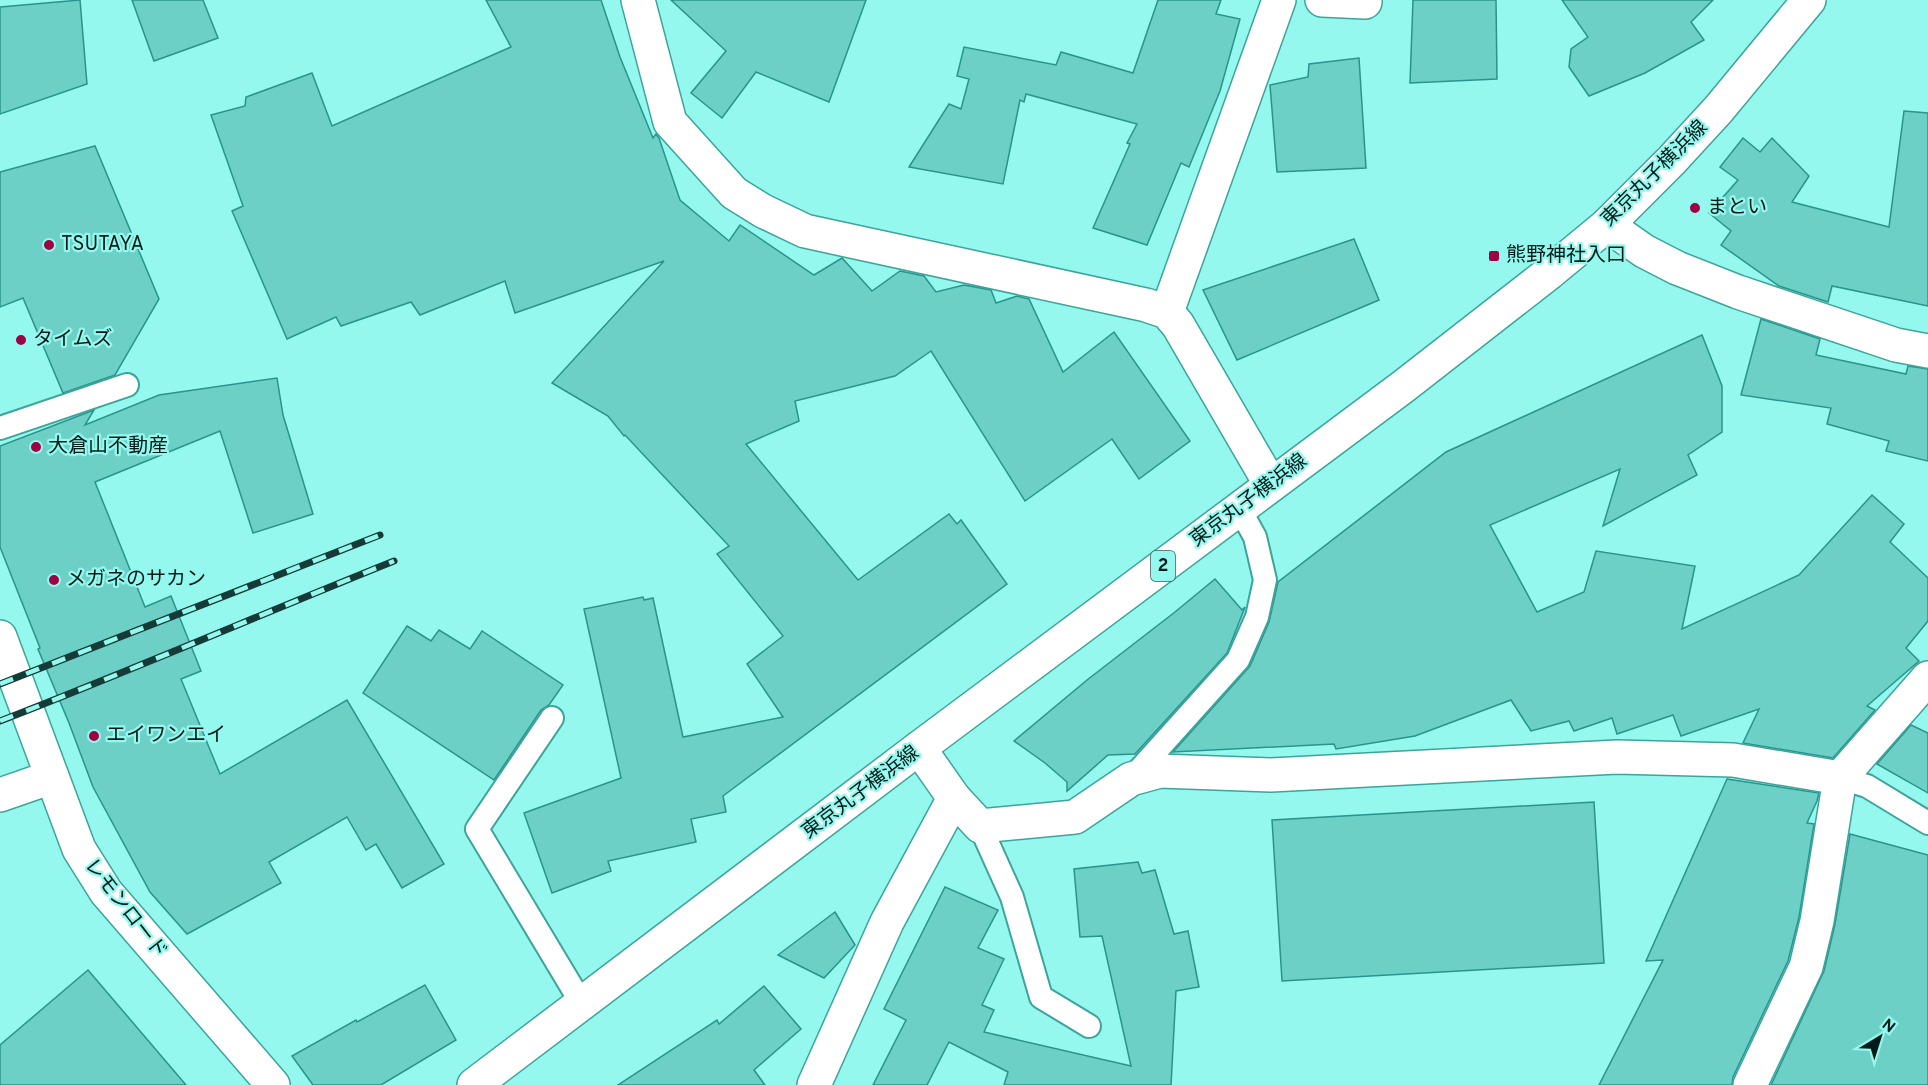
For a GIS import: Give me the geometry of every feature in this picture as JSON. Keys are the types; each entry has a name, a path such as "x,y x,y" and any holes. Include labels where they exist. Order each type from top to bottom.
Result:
{"street":[{"path":"638,0 669,123 734,193 763,211 805,231 1135,302 1167,312 1178,325 1271,485"},
{"path":"1167,312 1279,0"},
{"path":"1322,0 1365,2"},
{"name":"東京丸子横浜線","path":"474,1085 919,748 1404,386 1549,273 1607,225 1672,160 1718,110 1809,0"},
{"path":"1607,225 1644,251 1677,268 1738,292 1896,345 1928,351"},
{"name":"レモンロード","path":"0,637 79,849 106,892 273,1085"},
{"path":"1750,1085 1806,967 1817,921 1840,778 1928,678"},
{"path":"919,748 954,798 980,825 1075,817 1131,779 1160,771 1271,775 1617,757 1733,760 1840,778"},
{"path":"0,795 52,777"},
{"path":"814,1085 887,922 954,798"}],"lane":[{"path":"0,428 127,385"},
{"path":"1131,779 1238,660 1257,617 1265,580 1256,537 1239,508"},
{"path":"552,718 477,829 582,1004"},
{"path":"1840,778 1867,786 1928,823"},
{"path":"980,825 1012,897 1041,997 1089,1026"}],"building":[{"path":"80,0 87,84 0,114 0,7"},
{"path":"132,0 203,0 218,38 154,61"},
{"path":"486,0 601,0 620,57 653,138 656,134 659,138 680,200 729,241 740,225 814,275 842,258 872,291 900,271 924,276 936,292 964,285 991,290 996,303 1017,296 1029,299 1063,372 1114,332 1190,441 1139,479 1112,439 1025,501 931,351 895,376 795,401 799,421 746,444 858,580 949,514 957,524 961,520 1007,584 723,796 726,812 691,819 696,842 608,861 611,871 552,893 524,813 621,778 584,609 643,597 644,600 653,598 683,737 783,717 747,664 783,636 717,554 729,546 624,436 608,416 552,383 664,261 515,313 505,281 420,315 411,302 341,326 336,317 287,339 232,211 243,206 211,115 245,106 246,97 312,73 332,126 511,47"},
{"path":"671,0 866,0 829,102 756,72 722,118 691,93 726,51"},
{"path":"1158,0 1221,0 1216,14 1240,19 1220,91 1189,167 1181,163 1147,245 1093,228 1130,144 1127,143 1137,124 1026,94 1024,102 1020,100 1003,184 909,167 949,104 961,109 969,79 957,76 964,47 1056,65 1061,52 1133,73"},
{"path":"1413,0 1496,0 1497,79 1410,83"},
{"path":"1562,0 1713,0 1691,22 1704,40 1645,73 1589,96 1569,67 1571,49 1588,37"},
{"path":"1359,58 1366,168 1277,172 1270,85 1308,77 1309,64"},
{"path":"1904,111 1928,113 1928,306 1832,286 1828,302 1779,286 1721,245 1731,231 1709,213 1738,180 1720,167 1743,138 1760,152 1772,138 1809,176 1792,202 1889,227"},
{"path":"95,146 159,299 115,375 63,393 23,298 0,307 0,172"},
{"path":"1354,239 1379,300 1237,360 1203,290"},
{"path":"1761,319 1820,339 1816,355 1906,374 1908,366 1928,369 1928,461 1886,451 1889,441 1827,424 1831,408 1741,395"},
{"path":"1702,335 1722,386 1722,432 1688,455 1697,475 1603,526 1620,469 1490,525 1537,612 1584,592 1596,551 1695,566 1682,629 1799,575 1872,495 1904,524 1890,542 1928,578 1928,621 1906,648 1919,661 1867,706 1875,710 1833,758 1743,743 1759,709 1681,736 1673,715 1617,734 1612,718 1574,731 1569,721 1531,731 1511,700 1415,736 1336,749 1334,744 1173,752 1250,666 1269,622 1278,582 1446,452"},
{"path":"277,378 283,415 313,514 253,533 220,431 95,482 145,607 171,596 201,671 181,679 220,774 347,700 444,864 402,888 376,844 366,850 347,817 269,862 281,883 187,934 150,892 93,787 38,649 40,648 0,547 0,446 94,410 85,425 159,395"},
{"path":"1215,579 1242,610 1245,607 1227,653 1135,754 1108,755 1067,791 1067,782 1014,741"},
{"path":"407,626 431,641 439,630 470,649 482,631 563,685 549,705 541,710 494,780 363,693"},
{"path":"1911,725 1928,733 1928,793 1877,764"},
{"path":"1727,779 1819,793 1807,823 1814,824 1799,917 1788,961 1733,1077 1732,1085 1599,1085 1663,960 1646,961"},
{"path":"1594,802 1604,963 1282,981 1272,820"},
{"path":"1850,834 1928,855 1928,1085 1771,1085 1824,971 1835,924"},
{"path":"1138,862 1142,873 1155,870 1174,934 1188,931 1199,987 1176,991 1171,1085 1004,1085 1008,1072 949,1042 927,1085 873,1085 906,1020 884,1009 945,887 998,910 978,948 1004,959 982,1005 994,1010 984,1032 1131,1066 1102,936 1080,937 1074,869"},
{"path":"835,912 855,945 824,978 778,955"},
{"path":"88,970 186,1085 0,1085 0,1045"},
{"path":"425,985 456,1040 381,1085 313,1085 292,1056 356,1020 357,1022"},
{"path":"764,986 801,1029 754,1070 765,1085 618,1085 717,1020 719,1024"}],"railway":[{"path":"0,684 380,535"},
{"path":"0,721 394,561"}],"place":[{"name":"まとい","path":"1695,208"},
{"name":"TSUTAYA","path":"49,245"},
{"name":"熊野神社入口","path":"1494,256"},
{"name":"タイムズ","path":"21,340"},
{"name":"大倉山不動産","path":"36,447"},
{"name":"メガネのサカン","path":"54,580"},
{"name":"エイワンエイ","path":"94,736"}]}
